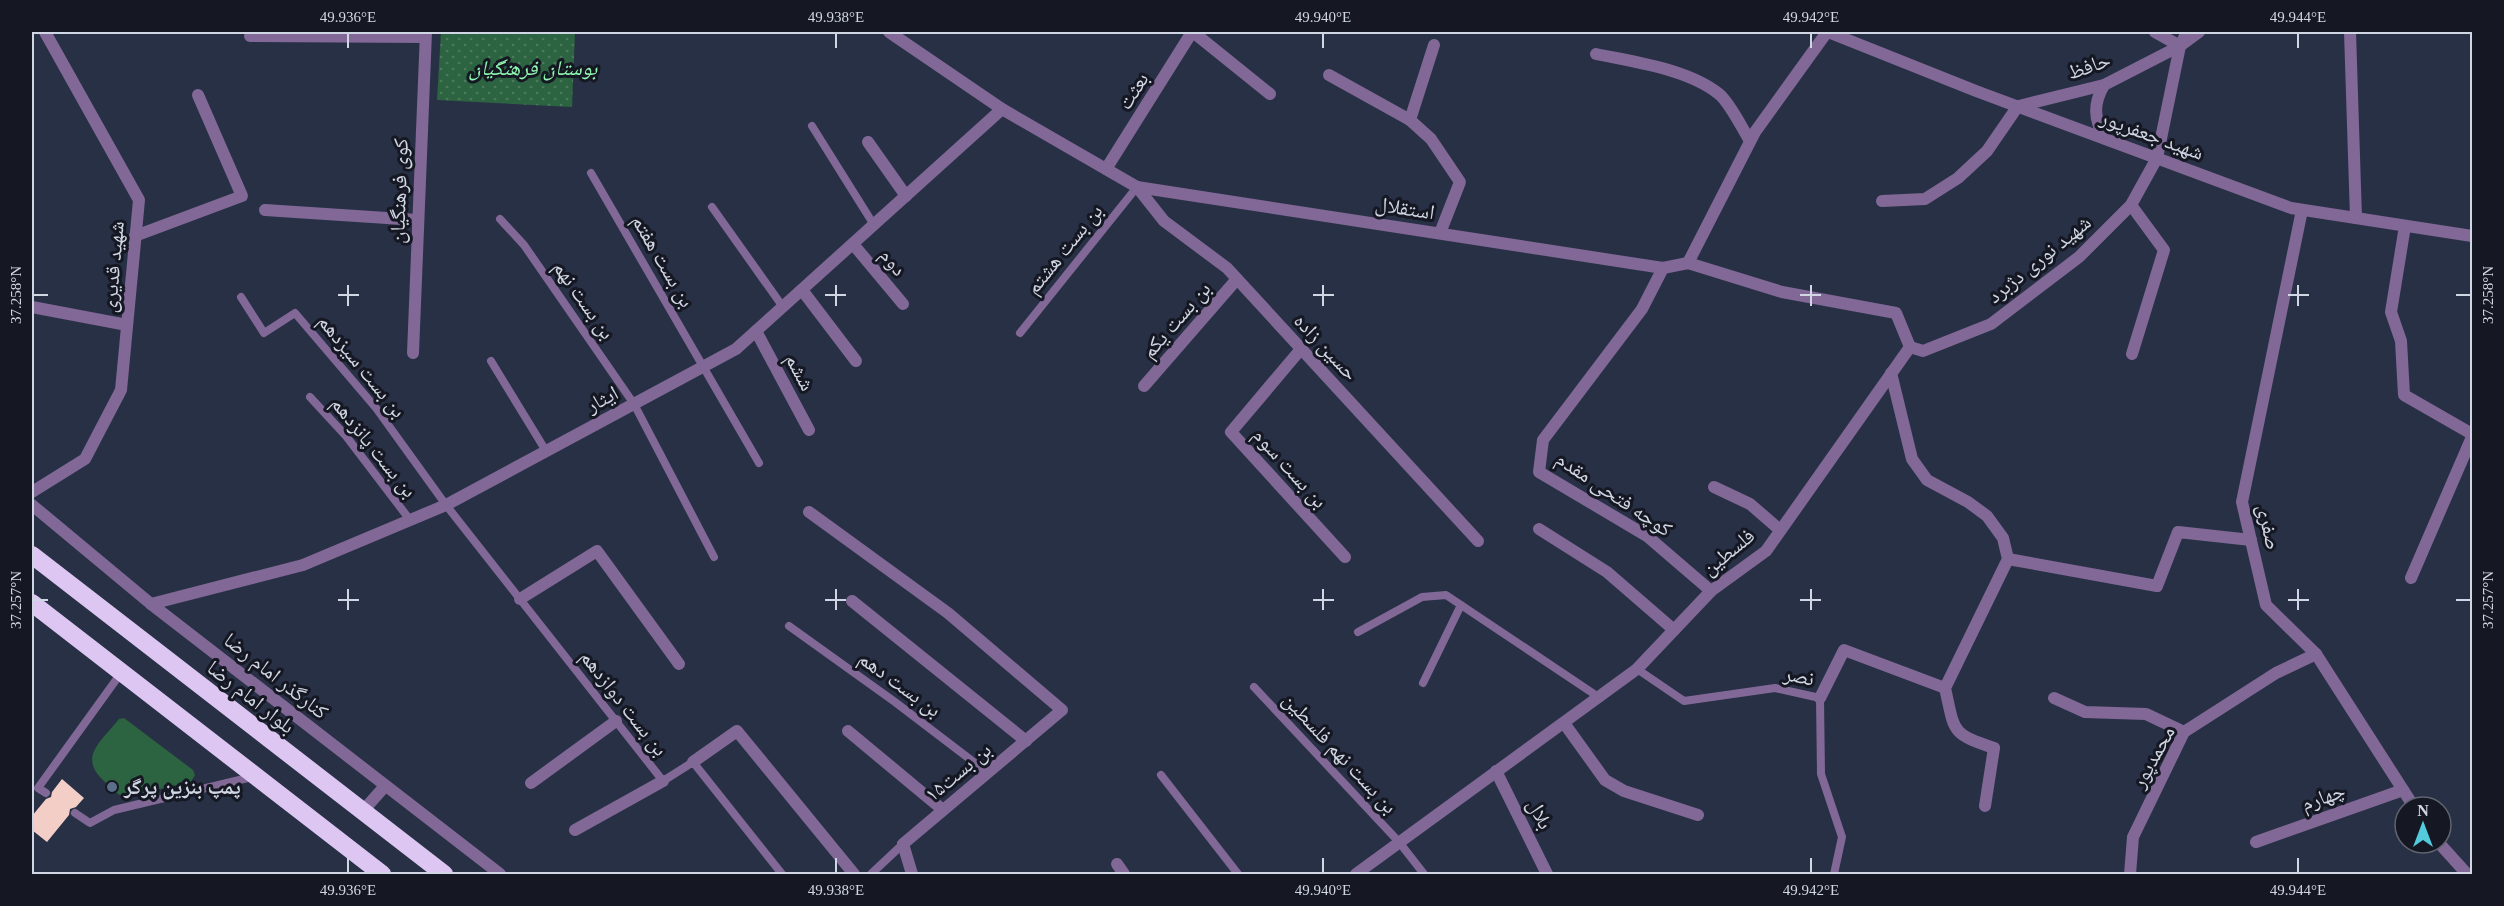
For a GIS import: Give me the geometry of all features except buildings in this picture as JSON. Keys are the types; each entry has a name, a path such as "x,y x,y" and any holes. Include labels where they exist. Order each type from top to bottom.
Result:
{"highway":[{"name":"بلوار امام رضا","path":"32,555 444,874"},
{"path":"32,603 382,874"}],"street":[{"name":"شهید قدیری","path":"32,492 86,459 121,390 139,200 45,32"},
{"name":"استقلال","path":"889,32 1002,109 1137,187 1663,268 1688,263"},
{"path":"1192,32 1270,94"},
{"name":"بعثت","path":"1106,169 1192,32"},
{"path":"1828,32 1750,141 1688,263 1782,292 1896,313 1910,347"},
{"name":"شهید جعفرپور","path":"1828,32 2291,208 2472,236"},
{"path":"2155,32 2180,46"},
{"name":"شهید نوری دژبرد","path":"1910,347 1923,351 1991,324 2079,257 2131,205 2157,158 2180,46 2187,32"},
{"name":"حافظ","path":"2018,106 2104,85 2180,46 2199,32"},
{"path":"2350,32 2356,218"},
{"path":"250,36 425,34"},
{"name":"کوی فرهنگیان","path":"413,353 425,34"},
{"path":"1410,120 1434,45"},
{"path":"1596,54 1662,69 1696,82 1720,95 1750,141"},
{"path":"1329,75 1410,120 1431,139 1460,183 1440,233"},
{"path":"2104,85 2098,96 2095,111 2096,123 2104,138"},
{"path":"135,236 242,196 198,95"},
{"path":"1882,201 1924,199 1958,178 1987,151 2018,106"},
{"name":"ایثار","path":"151,604 303,565 446,505 736,349 1002,109"},
{"path":"868,142 906,196"},
{"name":"حسین زاده","path":"1137,187 1164,221 1227,268 1478,541"},
{"path":"2131,205 2164,250 2132,354"},
{"path":"265,210 417,220"},
{"name":"صفری","path":"2302,210 2242,502 2266,605 2316,654 2406,795"},
{"path":"2405,226 2391,312 2401,341 2404,395 2472,435 2411,578"},
{"name":"دوم","path":"853,244 903,304"},
{"name":"کوچه فتحی مقدم","path":"1663,268 1642,309 1543,440 1539,472 1647,536 1711,591"},
{"name":"بن بست یکم","path":"1144,386 1237,279"},
{"path":"802,290 856,361"},
{"path":"32,307 127,326"},
{"name":"ششم","path":"756,331 809,430"},
{"name":"فلسطین","path":"1356,874 1637,669 1711,591 1766,550 1910,347"},
{"name":"بن بست سوم","path":"1301,349 1231,432 1345,557"},
{"path":"1891,373 1912,459 1927,480 1968,502 1987,516 2002,538 2008,559 1945,688 1956,730 1965,738 1994,748 1985,806"},
{"path":"1714,486 1750,504 1780,530"},
{"name":"کنارگذر امام رضا","path":"32,505 151,604 500,874"},
{"name":"بن بست۱۵","path":"809,512 948,613 1062,710 903,844"},
{"path":"1539,529 1607,572 1674,630"},
{"path":"2008,559 2157,586 2178,532 2251,540"},
{"path":"520,599 597,550 678,664"},
{"path":"852,602 1026,741"},
{"path":"1820,698 1844,650 1945,688"},
{"name":"محمدپور","path":"2130,874 2133,837 2184,732 2276,673 2316,654"},
{"path":"2054,698 2085,712 2146,714 2184,732"},
{"path":"531,783 616,721"},
{"path":"1564,723 1605,780 1624,791 1698,815"},
{"path":"693,762 737,731 854,874"},
{"path":"848,731 943,810"},
{"name":"بلال","path":"1496,771 1547,874"},
{"path":"575,830 663,781"},
{"path":"362,812 385,786"},
{"name":"چهارم","path":"2256,842 2403,790"},
{"path":"903,844 912,874"},
{"path":"2450,855 2467,874"}],"lane":[{"path":"812,126 873,225"},
{"name":"بن بست هفتم","path":"591,173 704,367"},
{"name":"بن بست هشتم","path":"1020,333 1137,187"},
{"path":"712,207 783,307"},
{"name":"بن بست نهم","path":"500,219 524,245 634,404"},
{"name":"بن بست سیزدهم","path":"242,297 264,333 295,313 376,408 446,505"},
{"path":"491,361 546,451"},
{"path":"704,367 759,463"},
{"name":"بن بست پانزدهم","path":"310,397 346,436 410,520"},
{"path":"634,404 714,557"},
{"name":"بن بست دوازدهم","path":"446,505 663,781 693,762 782,874"},
{"path":"1358,632 1422,597 1446,595 1600,698"},
{"path":"1423,684 1461,605"},
{"name":"بن بست دهم","path":"789,626 895,702 988,773"},
{"name":"نصر","path":"1637,669 1684,701 1775,688 1820,698 1821,774 1842,837 1834,874"},
{"path":"46,793 38,788 121,673"},
{"name":"بن بست نهم فلسطین","path":"1254,687 1400,842 1424,874"},
{"path":"1161,775 1238,874"},
{"path":"75,813 90,823 114,810 255,777"},
{"path":"871,874 903,844"}],"green space":[{"name":"بوستان فرهنگیان","path":"441,32 575,32 572,107 437,100"},
{"path":"124,718 193,770 195,775 191,782 124,797 112,789 97,773 92,757 99,742 119,719"}],"place":[{"name":"پمپ بنزین پرگر","path":"112,787"}]}
